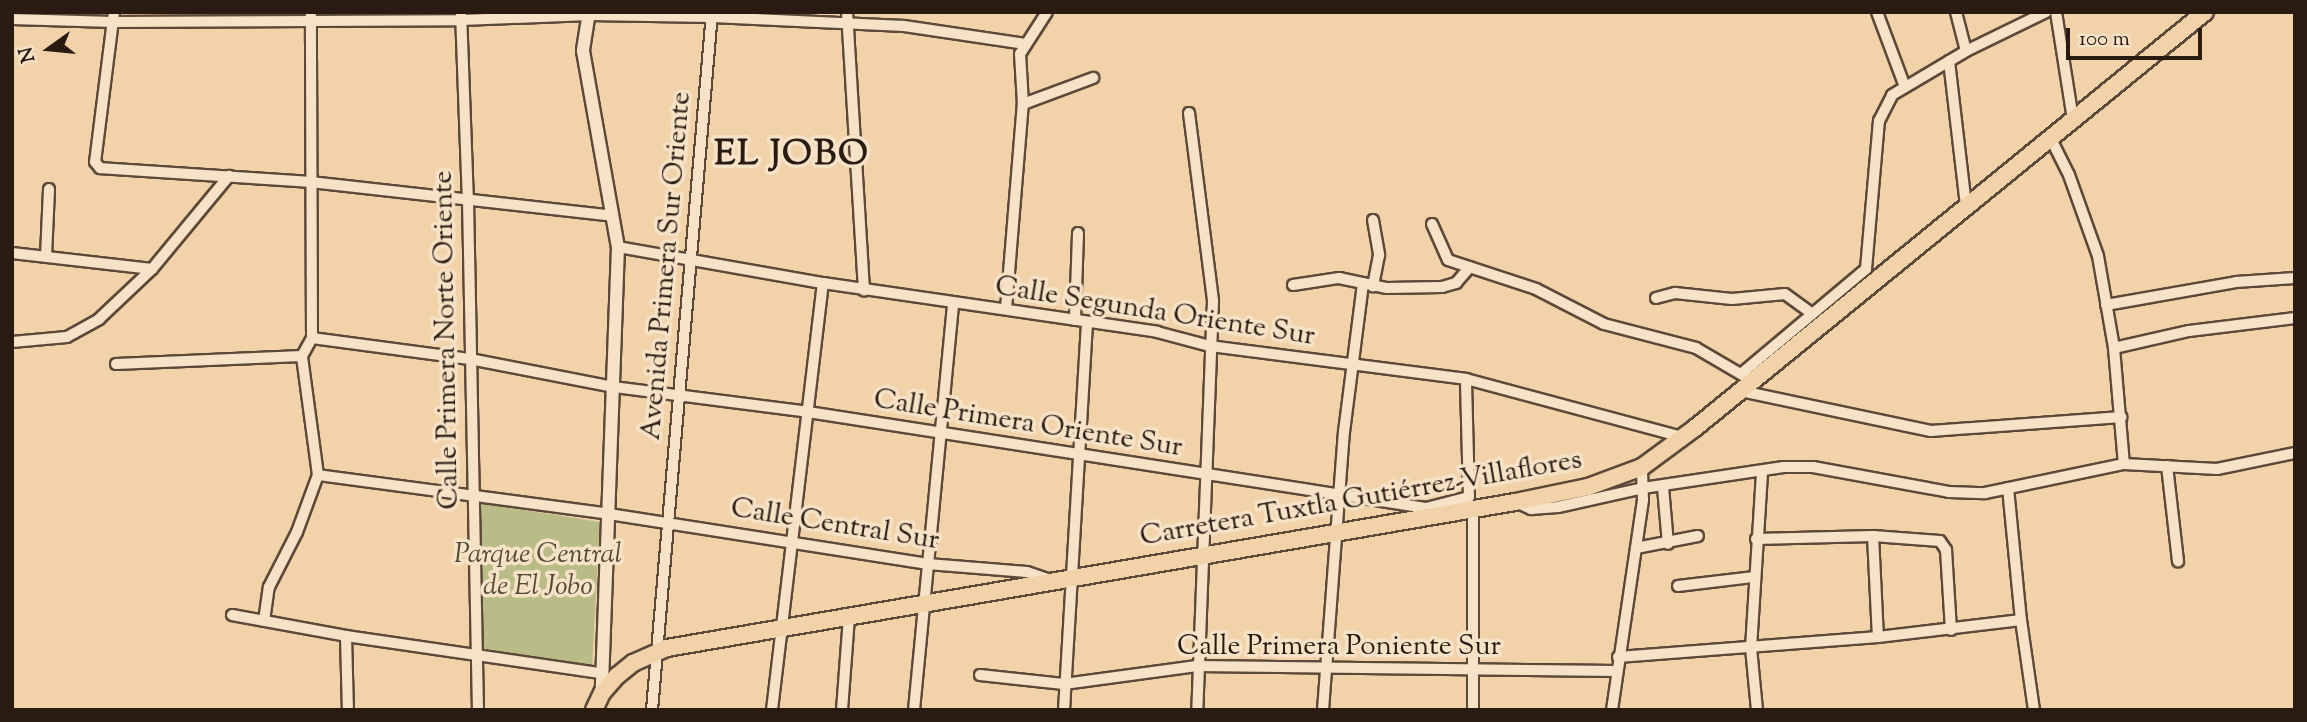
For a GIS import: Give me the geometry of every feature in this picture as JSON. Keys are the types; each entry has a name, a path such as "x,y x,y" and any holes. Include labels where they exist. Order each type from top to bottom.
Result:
{"main road":[{"name":"Carretera Tuxtla Gutiérrez-Villaflores","path":"594,710 601,693 633,663 657,652 1204,555 1471,503 1516,502 1588,487 1642,467 2205,12"}],"street":[{"path":"1006,309 1023,104 1020,54 1047,12"},
{"path":"1877,12 1905,87"},
{"path":"1956,12 1966,51"},
{"path":"1866,269 1879,121 1892,95 1966,51 2046,12"},
{"path":"2056,12 2073,119"},
{"path":"12,19 589,14 847,17 1026,44"},
{"path":"589,14 583,51 618,247 601,693"},
{"name":"Avenida Primera Sur Oriente","path":"652,710 712,14"},
{"path":"264,621 270,587 297,532 318,475 302,356 312,338 311,16"},
{"name":"Calle Primera Norte Oriente","path":"461,16 468,200 478,710"},
{"path":"113,17 97,166 311,182 611,216"},
{"path":"847,17 864,290"},
{"path":"1949,61 1966,205"},
{"path":"1023,104 1093,78"},
{"path":"1189,113 1213,302 1197,710"},
{"path":"2050,137 2069,175 2098,256 2113,348 2124,464"},
{"path":"12,342 67,337 99,319 152,269 229,176"},
{"path":"46,256 49,189"},
{"path":"1323,710 1335,531 1352,366 1368,285 1379,255 1373,220"},
{"path":"1432,225 1448,260 1536,289 1604,324 1696,348 1744,382 1930,431 2121,417"},
{"path":"1075,320 1077,233"},
{"name":"Calle Segunda Oriente Sur","path":"618,247 864,290 1157,332 1210,346 1466,379 1682,437"},
{"path":"12,253 152,269"},
{"path":"1293,285 1339,278 1368,285 1442,288 1456,284 1470,267"},
{"path":"1744,382 1811,313 1866,269 1888,270"},
{"path":"2106,305 2236,282 2295,278"},
{"path":"772,710 823,283"},
{"path":"1656,298 1675,293 1732,299 1784,294 1811,313"},
{"path":"914,710 953,304"},
{"path":"2113,348 2189,331 2295,318"},
{"path":"1064,710 1087,323"},
{"name":"Calle Primera Oriente Sur","path":"312,338 470,359 614,387 808,412 940,435 1207,474 1428,512"},
{"path":"116,364 302,356"},
{"path":"1466,379 1471,503 1473,710"},
{"path":"1516,502 1531,509 1558,508 1643,488 1762,471 1813,467 1949,492 1985,492 2124,464 2217,469 2295,453"},
{"path":"2167,466 2178,561"},
{"path":"1612,710 1636,548 1643,488 1642,467"},
{"path":"1757,710 1751,648 1762,471"},
{"name":"Calle Central Sur","path":"318,475 609,514 928,564 1027,572 1053,581"},
{"path":"1663,487 1668,544"},
{"path":"2008,488 2021,621 2035,710"},
{"path":"1636,548 1668,544 1698,536"},
{"path":"1756,539 1873,536 1940,541 1946,550 1951,630"},
{"path":"1873,536 1878,637"},
{"path":"1000,590 1004,570"},
{"path":"1678,586 1754,576"},
{"path":"232,615 346,636 600,673"},
{"path":"842,710 849,616"},
{"path":"1618,657 1878,637 2021,621"},
{"path":"346,636 348,710"},
{"name":"Calle Primera Poniente Sur","path":"980,675 1064,684 1197,666 1326,670 1616,671"}],"green space":[{"name":"Parque Central de El Jobo","path":"479,503 600,522 592,668 481,648"}],"district":[{"name":"EL JOBO","path":"792,156"}]}
